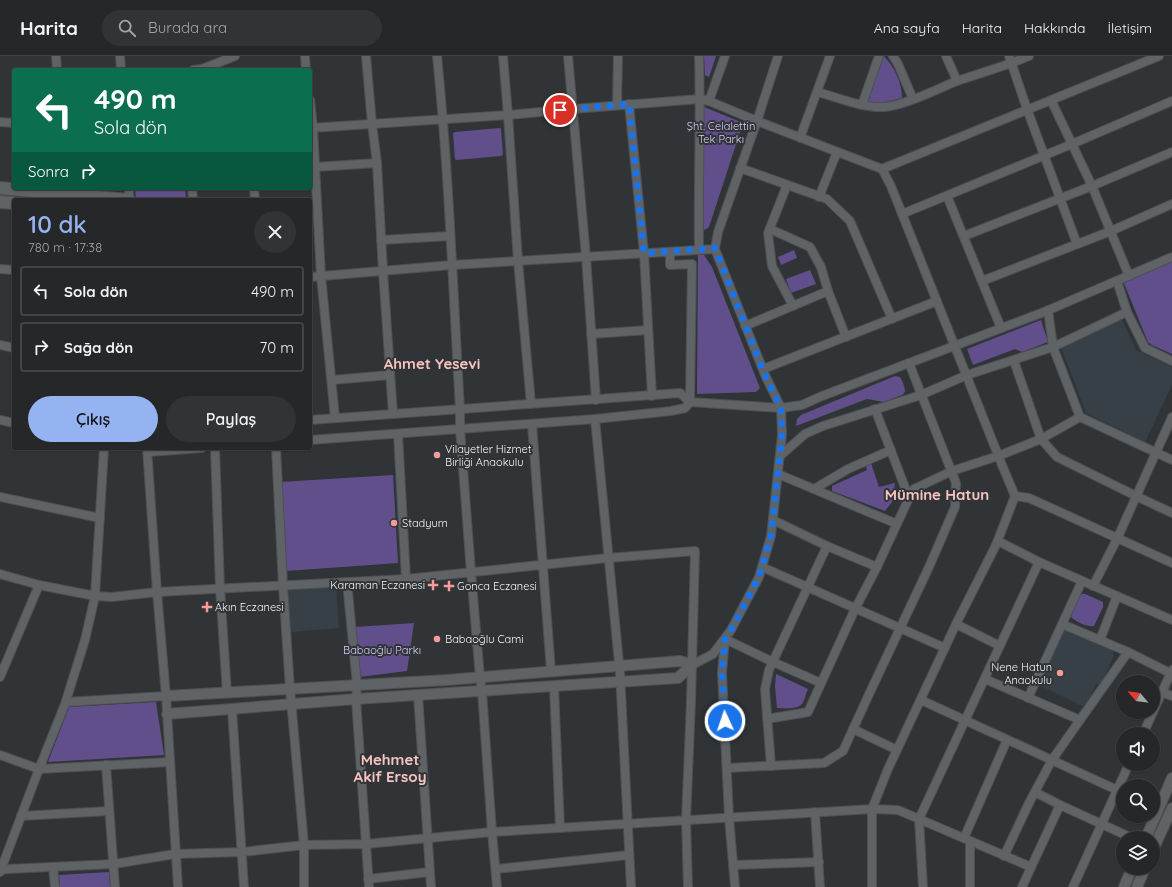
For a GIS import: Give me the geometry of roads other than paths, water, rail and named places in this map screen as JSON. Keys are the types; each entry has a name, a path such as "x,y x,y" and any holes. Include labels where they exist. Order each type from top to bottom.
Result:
{"main road":[{"path":"0,188 12,189"},
{"path":"39,190 113,198"},
{"path":"0,202 12,203"}],"street":[{"path":"56,56 57,68"},
{"path":"120,56 121,68"},
{"path":"205,68 235,56"},
{"path":"305,56 306,68"},
{"path":"366,56 377,163 393,414"},
{"path":"437,56 443,119 460,429 497,887"},
{"path":"503,56 518,261 531,404"},
{"path":"568,56 586,257 596,400"},
{"path":"617,105 618,56"},
{"path":"699,56 699,250"},
{"path":"709,101 725,56"},
{"path":"167,714 482,690 678,678 692,665 713,654 731,630 759,577 771,536 780,456 782,435 781,408 745,326 715,248 718,232 778,56"},
{"path":"800,138 830,56"},
{"path":"862,105 879,56"},
{"path":"893,56 913,99"},
{"path":"946,56 957,81"},
{"path":"817,92 862,105 883,107 895,105 1011,60 1029,56"},
{"path":"882,169 1159,56"},
{"path":"1011,60 1027,109 1077,244"},
{"path":"335,418 321,276 312,128 508,115 700,99 709,101 882,169 891,186 1015,496 998,541 956,624 888,769 872,809 872,887"},
{"path":"1051,100 1092,186 1129,276"},
{"path":"902,214 1044,156 1172,101"},
{"path":"629,104 644,253 652,396"},
{"path":"0,122 12,123"},
{"path":"820,196 837,152"},
{"path":"964,236 1092,186 1172,152"},
{"path":"315,167 377,163"},
{"path":"740,168 827,199 850,221 892,319"},
{"path":"787,185 768,233 772,266 793,306"},
{"path":"947,196 1001,328"},
{"path":"982,281 1111,231 1172,204"},
{"path":"770,228 810,247 822,267 828,291 846,337"},
{"path":"382,240 450,236"},
{"path":"312,277 452,265 715,248"},
{"path":"312,440 595,420 685,408 690,402 692,264 670,265 670,252"},
{"path":"312,420 680,394 690,402 781,408 802,405 1048,310 1172,257"},
{"path":"0,269 12,270"},
{"path":"1117,281 1127,312 1144,348 1172,361"},
{"path":"745,326 828,291"},
{"path":"763,369 937,301"},
{"path":"1048,310 1053,347 1080,417 1172,460"},
{"path":"780,456 805,434 823,426 921,394 967,375 1014,361 1053,347 1127,312"},
{"path":"591,334 648,330"},
{"path":"0,345 12,348"},
{"path":"1014,361 1041,439 1057,457 1172,513"},
{"path":"727,768 824,763 844,751 929,567 955,507 956,483 909,363"},
{"path":"332,380 390,375"},
{"path":"875,409 909,498"},
{"path":"768,720 808,712 855,609 877,567 914,489 952,471 998,456 1041,439 1080,417"},
{"path":"1093,586 1117,539 1172,417"},
{"path":"0,420 12,423"},
{"path":"595,420 619,666 630,887"},
{"path":"532,424 551,671"},
{"path":"398,434 406,579"},
{"path":"0,871 66,702 85,640 95,596 104,450"},
{"path":"147,450 166,696 178,887"},
{"path":"215,450 220,588 227,693"},
{"path":"276,450 290,689 304,845 304,887"},
{"path":"814,490 848,469 891,450"},
{"path":"778,474 897,524"},
{"path":"1015,496 1029,498 1172,563"},
{"path":"0,497 100,518"},
{"path":"773,520 827,546 877,567"},
{"path":"998,541 1039,562 1172,620"},
{"path":"771,766 765,689 769,670 827,546"},
{"path":"0,574 39,585 95,596 112,597 157,592 220,588 406,579 608,558 695,552 686,820 688,887"},
{"path":"923,887 919,819 1039,562"},
{"path":"762,567 945,648"},
{"path":"1028,698 1082,580"},
{"path":"347,582 357,685 356,699 368,883 430,872"},
{"path":"0,677 3,661 39,585"},
{"path":"1100,640 1117,596"},
{"path":"956,624 1000,646"},
{"path":"1062,624 1171,672 1160,696"},
{"path":"725,639 821,683"},
{"path":"725,639 722,673 729,817 735,887"},
{"path":"1004,856 1052,760 1128,652"},
{"path":"66,702 480,677 680,660 692,665"},
{"path":"985,679 1080,720"},
{"path":"554,686 560,828"},
{"path":"1162,692 1172,696"},
{"path":"418,695 431,887"},
{"path":"921,700 1116,790"},
{"path":"232,709 244,887"},
{"path":"853,729 897,750"},
{"path":"970,887 967,839 1008,740"},
{"path":"0,754 39,769 170,762"},
{"path":"106,765 115,887"},
{"path":"1149,831 1172,778"},
{"path":"1035,792 1116,831"},
{"path":"1073,887 1116,792"},
{"path":"1022,887 1060,805"},
{"path":"1160,835 1172,808"},
{"path":"0,871 8,868 114,864 175,854 242,852 304,845 366,844 492,832 872,809 898,810 1031,867"},
{"path":"21,816 110,811"},
{"path":"815,812 820,887"},
{"path":"496,868 629,855"},
{"path":"733,865 818,862"},
{"path":"53,866 54,887"},
{"path":"1124,887 1129,875"},
{"path":"1137,887 1142,875"}],"place":[{"name":"Vilayetler Hizmet Birliği Anaokulu","path":"437,455"},
{"name":"Stadyum","path":"394,523"},
{"name":"Karaman Eczanesi","path":"433,585"},
{"name":"Gonca Eczanesi","path":"449,586"},
{"name":"Akın Eczanesi","path":"207,607"},
{"name":"Babaoğlu Cami","path":"437,639"},
{"name":"Nene Hatun Anaokulu","path":"1060,673"}],"district":[{"name":"Ahmet Yesevi","path":"432,363"},
{"name":"Mümine Hatun","path":"937,494"},
{"name":"Mehmet Akif Ersoy","path":"390,768"}],"park label":[{"name":"Şht. Celalettin Tek Parkı","path":"721,132"},
{"name":"Babaoğlu Parkı","path":"382,650"}]}
